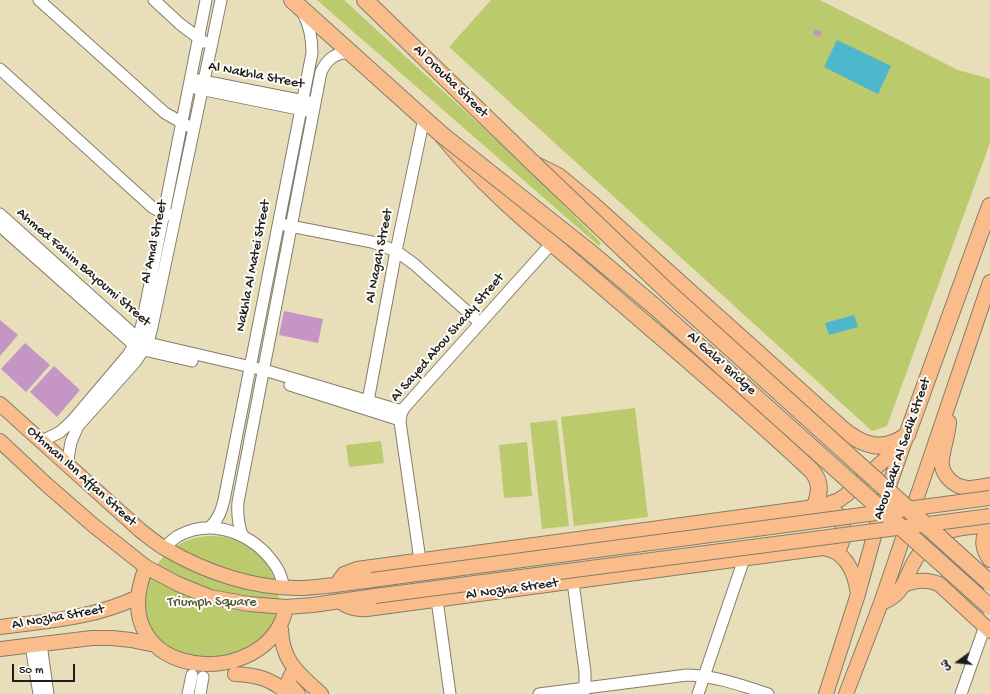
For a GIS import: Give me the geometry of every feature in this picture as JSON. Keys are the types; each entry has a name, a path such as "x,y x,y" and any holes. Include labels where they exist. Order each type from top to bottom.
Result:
{"highway":[{"name":"Al Orouba Street","path":"365,0 534,164"},
{"path":"296,4 424,118 441,134 477,174 552,243 811,470 817,478 821,506"},
{"name":"Al Gala' Bridge","path":"441,134 660,310 990,607"},
{"path":"534,164 558,176 588,201 848,434 866,444 875,446 894,443 906,438"},
{"name":"Al Gala' Bridge","path":"534,164 667,291 990,582"},
{"name":"Abou Bakr Al Sedik Street","path":"906,438 990,206"},
{"path":"791,451 797,451 808,447 817,440 822,430 824,413"}],"main road":[{"name":"Abou Bakr Al Sedik Street","path":"848,693 881,603 990,283"},
{"path":"949,403 948,433 942,462 944,472 950,480 963,487 990,485"},
{"name":"Othman Ibn Affan Street","path":"0,404 141,532 164,548"},
{"path":"336,585 344,574 350,570 821,506 839,500 851,491 906,438"},
{"name":"Abou Bakr Al Sedik Street","path":"826,694 858,594 880,513 906,438"},
{"name":"Othman Ibn Affan Street","path":"1,445 93,525 146,567"},
{"path":"164,548 215,572 252,583 284,588 302,588 336,585 990,498"},
{"path":"821,506 840,518 844,529 843,541 837,552 844,558 852,572 858,594"},
{"path":"289,694 277,684 250,674 235,674 219,677 198,676 179,670 168,663 150,644 142,629 138,613 138,597 146,567 178,584 210,596 249,604 286,607 313,605 990,516"},
{"path":"881,603 893,598 899,592 904,585 918,555 934,539 951,531 990,526"},
{"path":"990,526 984,535 983,543 984,550 990,560"},
{"name":"Al Nozha Street","path":"339,601 352,608 360,610 818,548 827,548 837,552"},
{"path":"904,585 919,581 929,581 939,584 988,628"},
{"name":"Al Nozha Street","path":"0,627 89,615 138,597"},
{"path":"235,674 250,667 274,644 281,629 286,607"},
{"path":"281,629 284,652 290,663 321,694"},
{"name":"Al Nozha Street","path":"0,649 92,638 112,638 150,644"},
{"path":"298,672 293,673 288,679 290,686 298,694"}],"street":[{"path":"39,0 165,114 194,129"},
{"path":"154,0 198,39 211,47"},
{"name":"Al Amal Street","path":"67,465 71,442 78,426 136,361 141,344 142,324 206,0"},
{"name":"Al Amal Street","path":"42,441 60,432 66,427 128,355 141,344 152,327 221,0"},
{"name":"Nakhla Al Matei Street","path":"209,528 216,521 222,511 312,53 312,37 308,22 296,4"},
{"name":"Nakhla Al Matei Street","path":"242,535 238,525 238,502 321,72 325,64 332,57 340,53 350,52"},
{"path":"0,69 152,207 164,214 176,216"},
{"name":"Al Nakhla Street","path":"190,82 314,108"},
{"name":"Al Nagah Street","path":"368,401 396,251 424,118"},
{"name":"Ahmed Fahim Bayoumi Street","path":"0,214 141,344"},
{"path":"278,223 372,242 396,251 414,264 480,323"},
{"name":"Ahmed Fahim Bayoumi Street","path":"0,226 141,344"},
{"name":"Al Sayed Abou Shady Street","path":"420,560 401,416 404,408 552,243"},
{"path":"141,344 263,373 368,401 401,416"},
{"path":"263,373 401,416"},
{"path":"164,548 178,536 193,531 209,528 231,531 242,535 261,547 276,566 284,588"},
{"path":"698,694 744,559"},
{"path":"573,582 585,672 584,691"},
{"path":"437,600 450,694"},
{"path":"961,694 988,628"},
{"path":"36,645 39,694"},
{"path":"36,645 48,694"},
{"path":"539,694 584,691 687,675 704,675 768,694"},
{"path":"188,694 198,676"},
{"path":"198,676 200,694"}],"green space":[{"path":"317,0 344,0 529,170 601,243 599,246"},
{"path":"491,0 820,0 958,70 990,79 990,143 887,426 872,431 449,47"},
{"path":"635,408 648,517 574,526 561,417"},
{"path":"557,420 569,526 542,529 530,423"},
{"path":"381,441 384,463 349,467 346,445"},
{"path":"527,442 532,496 504,498 499,445"},
{"name":"Triumph Square","path":"205,536 219,536 238,541 260,555 274,577 278,590 278,616 274,629 260,651 238,665 219,670 205,670 186,665 164,651 150,629 145,610 145,596 150,577 164,555 186,541"}],"water":[{"path":"837,40 891,66 878,94 824,67"},
{"path":"854,315 858,327 829,335 825,323"}],"building":[{"path":"815,29 822,32 819,37 813,34"},
{"path":"284,311 323,319 318,343 279,335"},
{"path":"0,320 18,335 0,356"},
{"path":"25,343 50,365 26,392 1,369"},
{"path":"54,366 80,390 57,417 30,392"}]}
